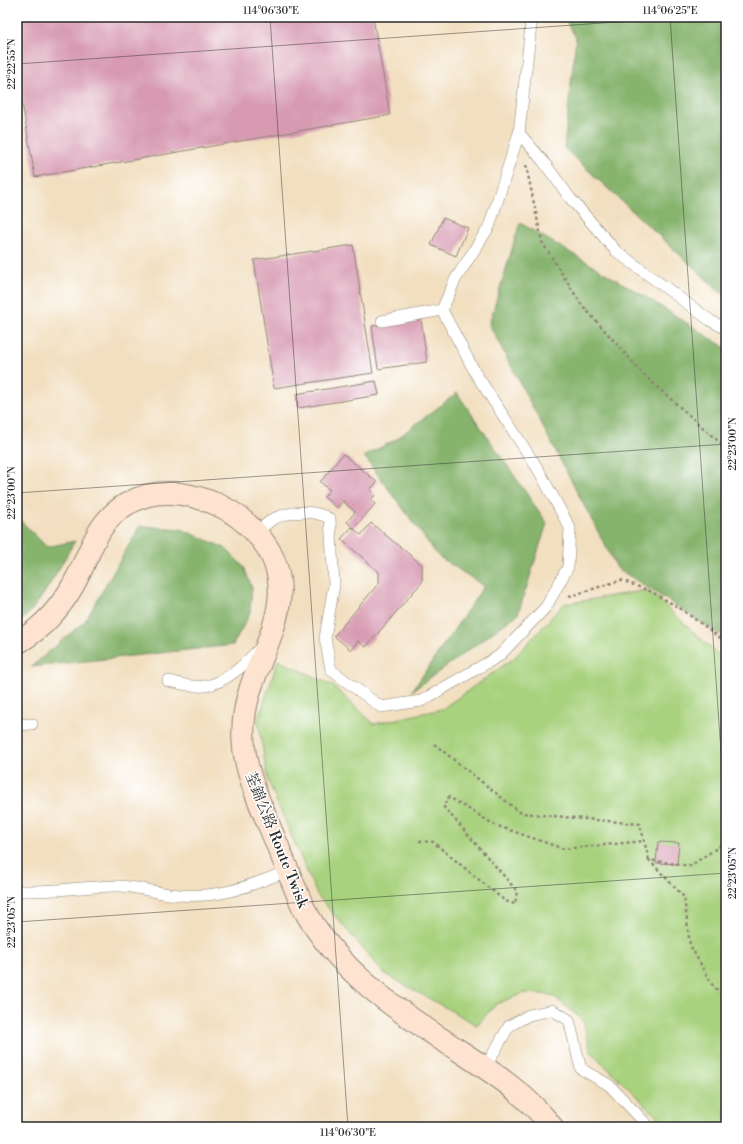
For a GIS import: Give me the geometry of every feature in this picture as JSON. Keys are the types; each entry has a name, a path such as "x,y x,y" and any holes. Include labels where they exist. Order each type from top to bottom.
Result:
{"main road":[{"name":"荃錦公路 Route Twisk","path":"17,642 37,630 56,610 73,586 94,538 101,528 116,511 137,498 149,494 162,493 189,495 217,505 244,521 266,546 277,571 279,583 276,622 255,676 246,705 243,732 246,762 254,788 287,871 311,922 333,950 372,988 411,1020 485,1068 521,1095 552,1127"}],"lane":[{"path":"442,310 455,280 489,227 519,133 531,25 526,17"},
{"path":"519,133 543,161 570,198 616,251 711,321 726,329"},
{"path":"382,321 442,310"},
{"path":"256,533 275,519 293,513 313,512 325,515 330,519 338,585 325,638 331,670 380,707 422,701 498,656 546,607 568,567 570,528 538,469 476,374 442,310"},
{"path":"168,681 196,686 211,685 234,672 271,635"},
{"path":"17,725 32,724"},
{"path":"17,891 36,892 117,886 170,894 191,896 210,895 231,892 287,871"},
{"path":"485,1068 509,1026 529,1015 552,1010 569,1020 582,1069 609,1086 649,1127"}],"path":[{"path":"526,164 542,242 581,304 646,377 726,448"},
{"path":"566,593 570,596 621,580 652,592 675,605 726,642"},
{"path":"434,744 521,813 640,824 649,860 684,897 690,945 713,986 726,997"},
{"path":"419,841 433,842 505,901 515,904 517,891 443,806 449,797 495,826 564,849 644,841"},
{"path":"649,860 690,866 726,842"}],"green space":[{"path":"564,17 726,17 726,295 719,291 564,148 576,38"},
{"path":"520,223 646,297 726,348 726,638 617,568 489,324"},
{"path":"457,393 547,523 518,614 412,691 484,586 438,556 364,456 395,440"},
{"path":"17,517 47,547 75,541 42,597 34,608 17,624"},
{"path":"140,526 181,529 225,548 244,567 252,588 250,613 233,645 31,667 85,621"},
{"path":"648,590 726,662 726,1127 668,1127 591,1052 583,1020 552,995 524,993 496,1004 477,1025 385,974 317,895 268,781 258,720 278,660 332,685 374,724 442,709 514,658 564,604"}],"building":[{"path":"17,17 373,17 390,115 35,177 17,74"},
{"path":"443,218 468,228 456,256 431,245"},
{"path":"353,245 373,373 274,388 254,260"},
{"path":"421,319 427,362 378,369 372,326"},
{"path":"376,381 379,395 298,408 296,394"},
{"path":"343,454 377,482 370,490 375,495 371,500 375,504 354,528 347,522 355,512 343,501 337,508 324,497 330,490 320,482"},
{"path":"371,523 422,565 422,582 366,647 358,641 351,650 334,636 379,583 379,572 341,539 352,527 361,535"},
{"path":"658,842 679,843 677,864 656,863"}]}
